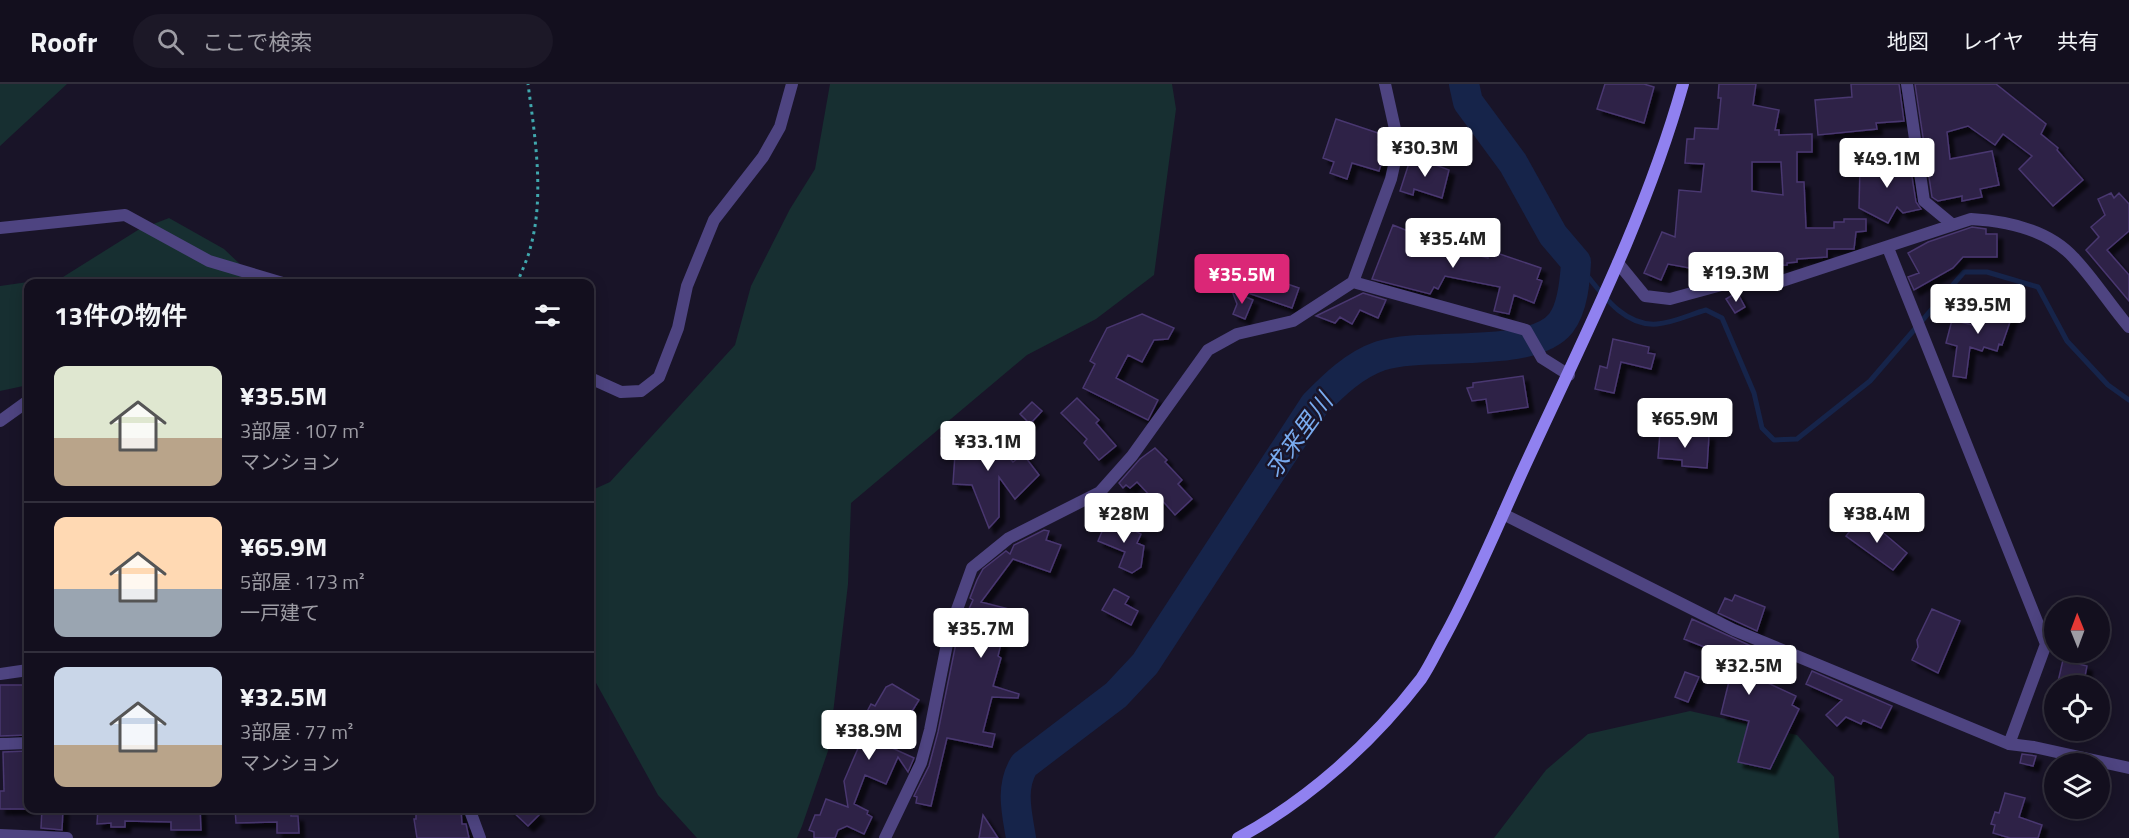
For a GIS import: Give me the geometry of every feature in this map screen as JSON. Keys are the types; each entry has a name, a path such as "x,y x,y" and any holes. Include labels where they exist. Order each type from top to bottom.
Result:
{"street":[{"path":"594,380 621,392 641,391 659,377 678,328 687,286 714,220 763,158 780,127 792,84"},
{"path":"885,838 921,763 930,730 950,629 972,568 1009,538 1100,492 1132,456 1208,350 1237,334 1293,321 1353,282 1391,179 1397,152 1395,129 1385,84"},
{"path":"1238,838 1269,821 1356,752 1422,678 1473,584 1503,514 1569,375 1618,263 1683,84"},
{"path":"1907,84 1924,201 1953,225"},
{"path":"0,228 125,215 209,261 269,279"},
{"path":"1618,263 1645,296 1670,299 1725,284 1782,281 1971,219 1994,220 2017,226 2050,240 2073,256 2129,327"},
{"path":"1888,248 2046,644 2009,744"},
{"path":"1353,282 1526,330 1542,358 1569,375"},
{"path":"0,421 24,404"},
{"path":"1503,514 1734,630 2009,744 2034,747 2129,768"},
{"path":"0,674 24,671"},
{"path":"0,744 24,744"},
{"path":"471,813 480,838"},
{"path":"0,835 67,838"}],"path":[{"path":"519,279 530,250 536,218 536,144 528,84"}],"green space":[{"path":"0,84 67,84 0,146"},
{"path":"830,84 1172,84 1176,109 1154,275 1096,319 1027,355 851,503 848,584 829,748 797,838 697,838 658,795 594,679 594,489 610,482 735,345 751,286 790,209 815,169"},
{"path":"169,218 224,249 256,279 49,279 63,277 138,230"},
{"path":"24,283 24,386 0,391 0,286"},
{"path":"1690,711 1797,735 1834,777 1839,838 1494,838 1546,770 1588,734"}],"building":[{"path":"1605,84 1644,84 1654,87 1644,123 1597,109"},
{"path":"1719,84 1756,84 1753,105 1779,110 1775,130 1779,130 1779,135 1812,134 1812,152 1797,152 1797,182 1804,182 1806,228 1834,228 1834,222 1844,222 1844,219 1866,219 1866,231 1856,232 1854,249 1827,249 1827,257 1797,259 1797,262 1787,263 1787,265 1751,266 1750,274 1728,275 1668,264 1661,280 1644,273 1662,232 1675,237 1679,190 1701,192 1704,164 1685,163 1687,139 1694,139 1695,128 1718,129 1721,98 1718,98","holes":["1752,162 1781,162 1783,195 1752,191"]},
{"path":"1851,84 1899,84 1904,121 1876,123 1877,129 1818,135 1815,100 1852,97"},
{"path":"1915,84 1996,84 2046,124 2041,134 2058,148 2057,150 2083,180 2053,206 2019,169 2032,156 2003,134 1995,145 1968,126 1947,132 1950,159 1992,151 1999,185 1980,189 1982,197 1962,201 1962,196 1938,201 1932,197"},
{"path":"1336,119 1381,134 1378,145 1386,147 1379,171 1352,163 1347,179 1330,173 1334,162 1323,158"},
{"path":"1417,158 1449,170 1442,198 1414,189 1413,195 1400,191 1410,160"},
{"path":"1887,158 1909,158 1916,202 1921,209 1903,213 1897,207 1888,223 1859,208 1860,166 1887,167"},
{"path":"2111,193 2114,198 2119,193 2129,204 2129,231 2107,250 2129,275 2129,301 2086,250 2099,237 2091,227 2105,215 2098,199"},
{"path":"1393,225 1423,237 1422,241 1488,258 1488,250 1541,268 1537,279 1542,281 1534,303 1514,295 1509,314 1494,311 1500,287 1445,276 1438,289 1434,287 1430,294 1372,279"},
{"path":"1972,227 1986,229 1986,234 1997,234 1997,257 1963,257 1953,268 1914,290 1908,277 1919,273 1908,253 1928,242"},
{"path":"1253,272 1299,288 1292,308 1245,292"},
{"path":"1232,291 1253,300 1245,319 1233,314 1237,304"},
{"path":"1737,292 1745,307 1735,313 1726,299"},
{"path":"1363,293 1386,300 1378,318 1360,310 1352,324 1340,317 1335,323 1316,316"},
{"path":"1981,301 2013,313 2002,345 1999,344 1997,351 1984,347 1982,351 1970,347 1966,378 1953,376 1957,346 1946,343 1952,320 1973,325"},
{"path":"1142,314 1174,328 1168,339 1154,340 1142,362 1128,355 1116,378 1158,400 1148,420 1083,388 1095,364 1090,361 1107,328"},
{"path":"1613,339 1649,347 1648,353 1655,354 1651,369 1621,362 1614,393 1595,389 1600,366 1607,368"},
{"path":"1523,376 1528,407 1488,413 1486,399 1472,401 1467,388 1473,387 1473,383"},
{"path":"1077,398 1099,420 1096,423 1116,446 1099,460 1084,443 1087,439 1061,413"},
{"path":"1032,402 1042,411 1030,424 1020,414"},
{"path":"953,427 976,452 991,438 1013,462 1023,454 1039,475 1015,499 999,477 999,517 989,528 972,485 953,484 955,454 941,438"},
{"path":"1660,432 1709,435 1707,468 1682,466 1682,460 1658,458"},
{"path":"1155,448 1182,480 1178,484 1192,499 1175,515 1161,499 1157,503 1137,482 1130,488 1126,485 1123,488 1119,483 1140,459"},
{"path":"1108,517 1141,534 1137,543 1144,546 1141,567 1132,573 1119,567 1125,552 1098,541"},
{"path":"1867,519 1907,553 1893,570 1846,536 1856,523 1861,527"},
{"path":"1044,530 1049,531 1046,540 1061,545 1050,572 1013,559 981,602 1009,609 1007,618 1022,621 1020,634 1004,631 998,656 1001,658 993,686 1019,694 1018,698 992,697 983,732 995,734 992,747 947,738 931,806 916,803 917,797 914,796 929,766 938,732 958,633 973,600 970,598 977,580 983,569 1006,551 1010,554 1014,545"},
{"path":"1114,589 1129,597 1125,604 1138,611 1131,625 1102,610"},
{"path":"1735,595 1765,607 1757,631 1718,613 1725,598 1732,601"},
{"path":"1932,609 1960,621 1938,673 1912,660 1918,647 1917,640"},
{"path":"1692,619 1751,646 1750,650 1764,655 1755,677 1796,696 1792,705 1799,709 1770,769 1738,762 1749,721 1721,714 1733,665 1709,656 1712,650 1684,639"},
{"path":"2062,663 2087,666 2085,675 2060,675"},
{"path":"1812,671 1892,706 1881,728 1863,720 1861,724 1846,717 1837,726 1826,715 1842,700 1806,684"},
{"path":"1685,672 1699,677 1688,702 1675,697"},
{"path":"892,684 919,700 892,744 892,748 914,758 908,772 898,757 886,784 865,775 854,804 868,811 867,814 872,817 864,834 847,826 838,830 835,838 814,838 814,832 809,830 815,815 820,815 826,799 848,807 844,781 859,746 851,742 871,704 875,706 886,687"},
{"path":"0,685 23,685 24,735 0,736"},
{"path":"24,751 24,809 0,809 0,791 4,791 3,752"},
{"path":"2022,754 2036,756 2033,766 2020,763"},
{"path":"2005,793 2025,798 2019,817 2042,825 2038,838 2010,838 1993,833 1995,825 1991,824 1995,812 1999,813"},
{"path":"42,813 63,813 62,830 41,828"},
{"path":"98,813 200,813 201,830 171,830 171,822 125,821 125,827 111,827 111,823 97,824"},
{"path":"235,813 291,813 291,816 298,816 299,833 277,833 277,822 236,823"},
{"path":"416,813 461,813 462,824 466,824 469,838 417,838 414,819 416,819"},
{"path":"514,813 537,813 539,815 528,826"},
{"path":"983,815 998,838 979,838"}],"waterway":[{"name":"求来里川","path":"1021,838 1016,810 1016,792 1024,765 1116,695 1145,664 1315,404 1353,370 1380,356 1400,352 1503,346 1527,342 1547,334 1565,317 1573,294 1576,262 1553,235 1513,163 1468,102 1464,84"},
{"path":"1576,262 1610,303 1632,319 1657,324 1706,310 1722,318 1754,393 1762,428 1774,440 1797,439 1870,381 1964,272 1987,272 2038,287 2067,341 2108,385 2129,400"}]}
